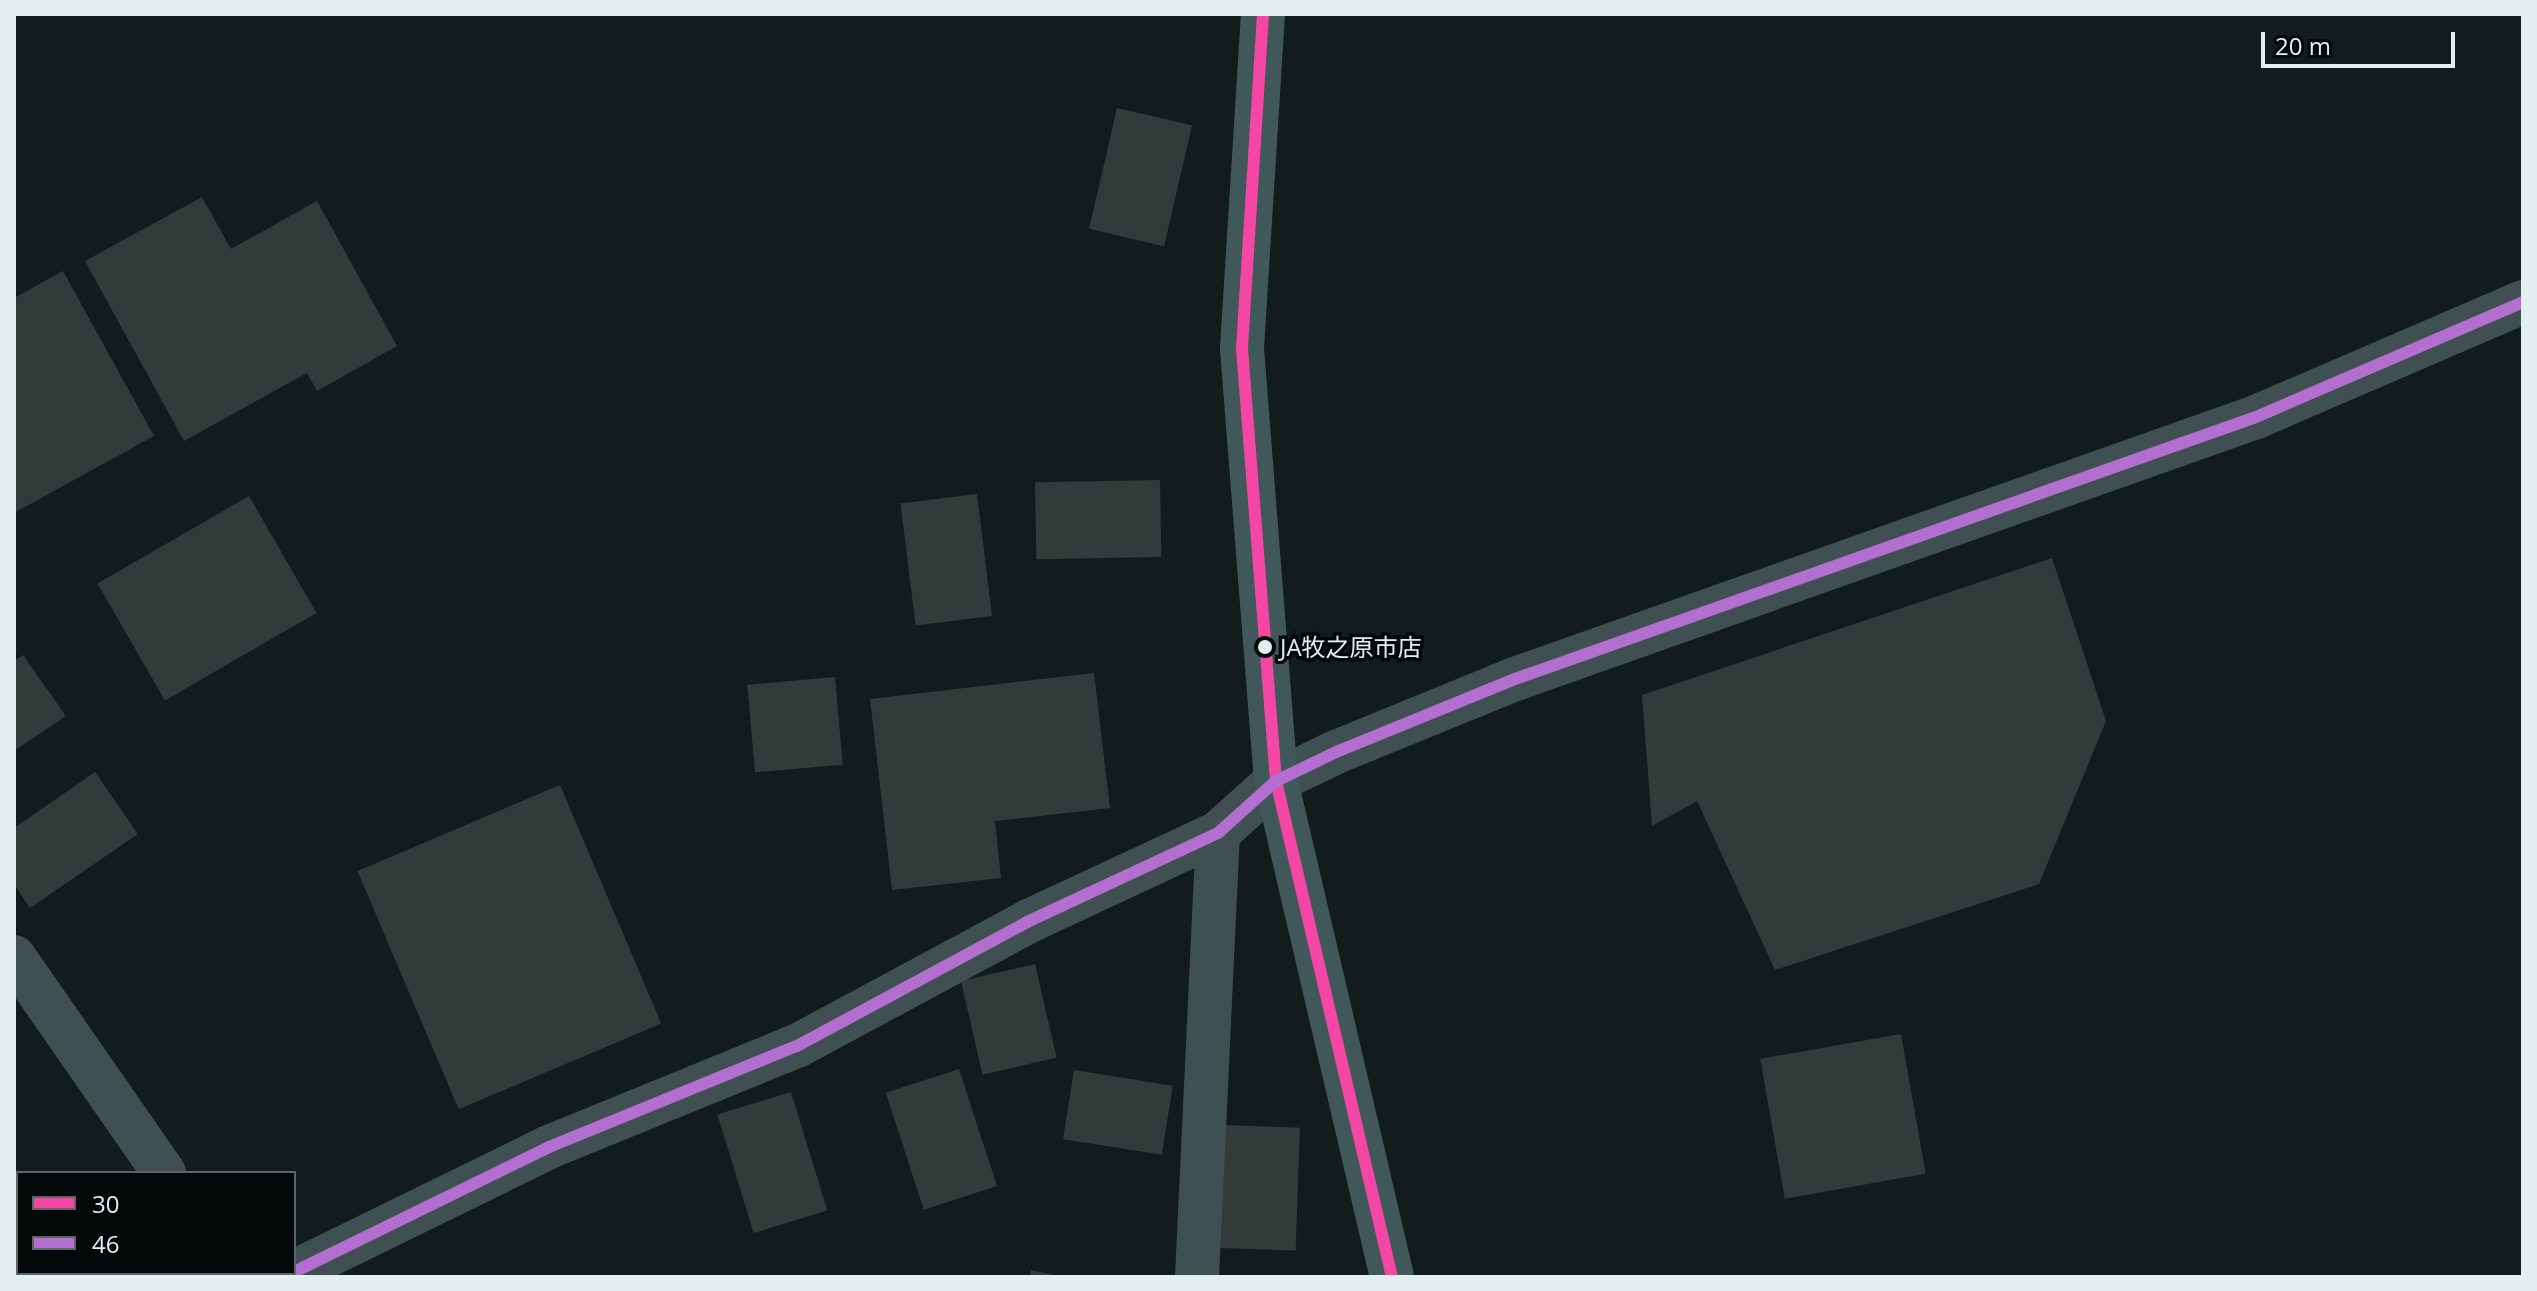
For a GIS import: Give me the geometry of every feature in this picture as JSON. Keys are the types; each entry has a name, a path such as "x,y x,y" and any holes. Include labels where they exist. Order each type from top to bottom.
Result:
{"highway":[{"path":"1263,14 1242,349 1276,781 1392,1277"}],"street":[{"path":"296,1272 549,1147 797,1046 1027,922 1218,833 1276,781 1515,679 2256,417 2523,302"},
{"path":"1197,1277 1218,833"},
{"path":"14,957 163,1171"}],"building":[{"path":"1117,108 1192,125 1164,246 1089,229"},
{"path":"202,197 231,249 317,201 397,346 317,391 307,373 184,441 85,261"},
{"path":"63,271 154,436 14,513 14,298"},
{"path":"1160,480 1161,557 1036,559 1035,482"},
{"path":"977,494 992,616 916,625 901,503"},
{"path":"249,496 316,613 165,700 97,584"},
{"path":"2052,558 2106,721 2039,884 1775,970 1697,801 1652,826 1642,695"},
{"path":"23,655 66,716 14,751 14,661"},
{"path":"1094,673 1110,808 995,821 1001,878 892,890 870,699"},
{"path":"835,677 843,765 755,772 747,685"},
{"path":"95,772 138,834 30,908 14,884 14,828"},
{"path":"560,785 661,1023 459,1109 357,871"},
{"path":"1035,964 1057,1058 983,1075 961,981"},
{"path":"1901,1034 1926,1174 1785,1199 1760,1059"},
{"path":"959,1069 997,1186 924,1210 886,1093"},
{"path":"1074,1070 1173,1086 1162,1155 1063,1139"},
{"path":"791,1092 827,1211 754,1233 717,1115"},
{"path":"1224,1125 1300,1128 1296,1251 1220,1248"},
{"path":"1031,1270 1059,1276 1059,1277 1030,1277"}],"transit line":[{"name":"30","path":"1263,14 1242,349 1276,781 1392,1277"},
{"name":"46","path":"296,1271 549,1147 797,1046 1027,922 1218,833 1276,781 1336,752 1515,679 2256,417 2523,302"}],"place":[{"name":"JA牧之原市店","path":"1265,647"}]}
